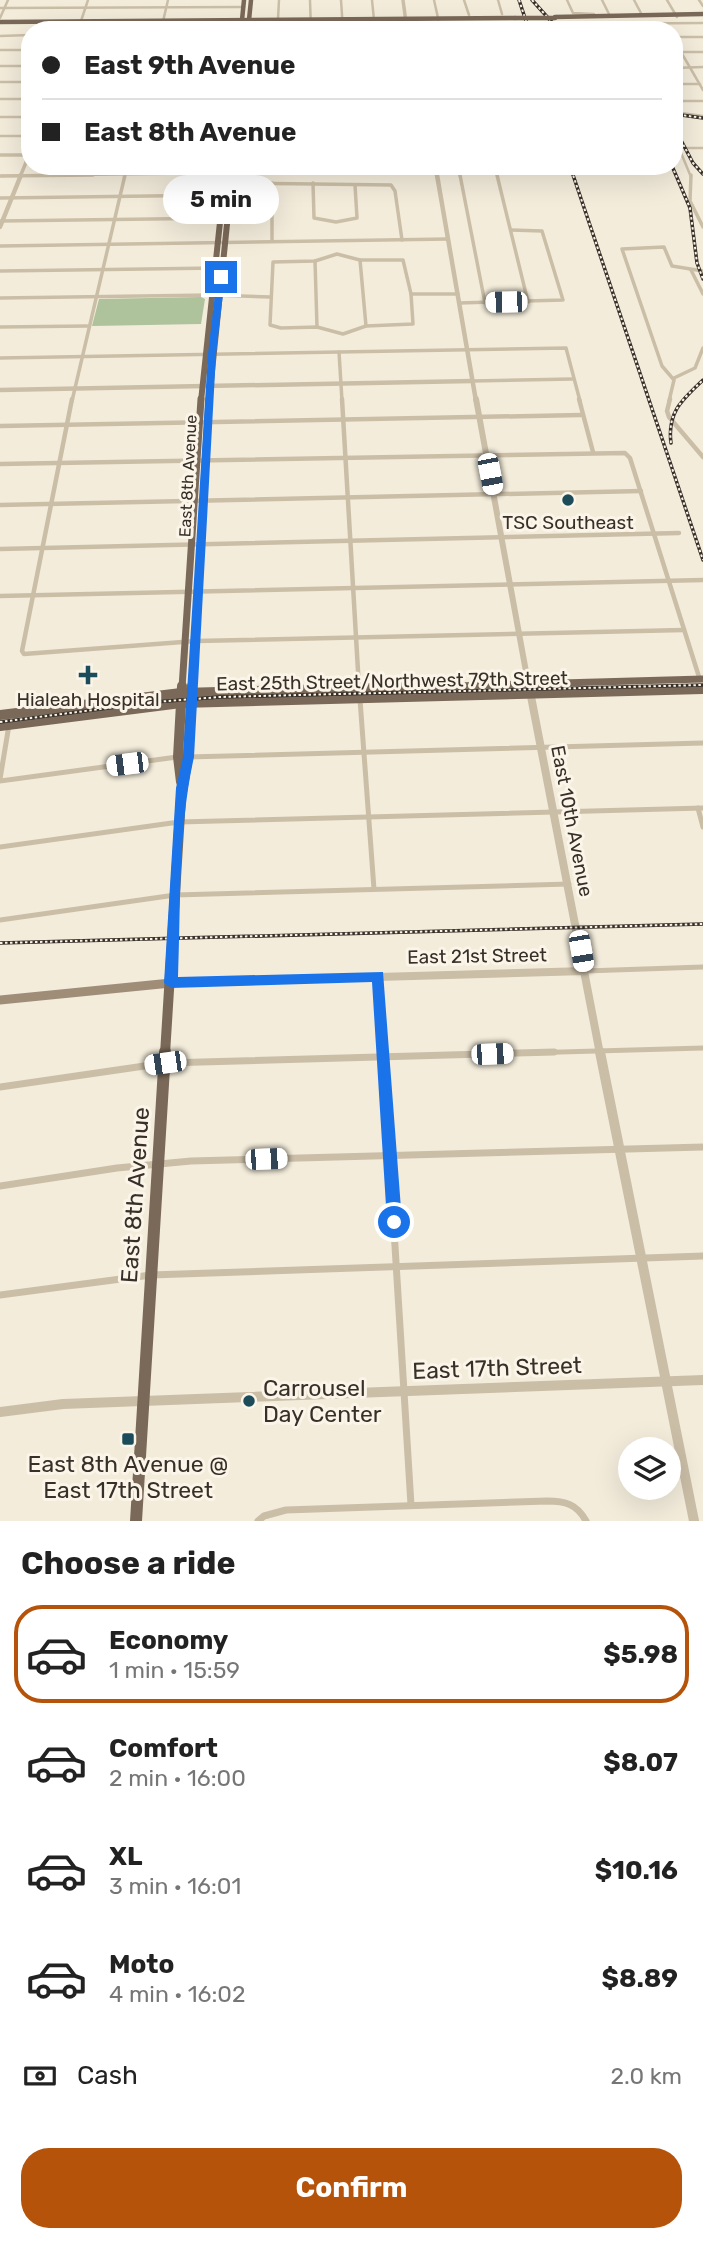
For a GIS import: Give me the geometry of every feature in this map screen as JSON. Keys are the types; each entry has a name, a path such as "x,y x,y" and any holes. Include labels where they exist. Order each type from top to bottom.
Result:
{"main road":[{"path":"242,20 244,0"},
{"path":"249,20 251,0"},
{"path":"0,20 703,15"},
{"path":"555,18 676,16"},
{"path":"0,20 81,21"},
{"name":"East 8th Avenue","path":"181,788 188,757 212,354 225,242 229,175"},
{"name":"East 8th Avenue","path":"136,1521 171,983 181,788 178,757 184,642 204,354 213,268 226,195"},
{"path":"635,686 702,680"},
{"name":"East 25th Street/Northwest 79th Street","path":"4,725 192,697 635,686 703,690"},
{"path":"0,715 181,698"},
{"name":"East 21st Street","path":"0,1000 171,983"}],"street":[{"path":"0,20 2,8 8,0"},
{"path":"81,21 88,0"},
{"path":"164,20 168,0"},
{"path":"278,19 279,0"},
{"path":"310,0 311,19"},
{"path":"341,0 343,19"},
{"path":"372,0 374,19"},
{"path":"403,0 406,21"},
{"path":"434,0 438,21"},
{"path":"464,0 469,15"},
{"path":"498,0 502,14"},
{"path":"567,0 573,13 660,15"},
{"path":"601,0 609,14"},
{"path":"634,0 642,15"},
{"path":"667,0 676,16"},
{"path":"699,0 703,6"},
{"path":"2,8 244,7"},
{"path":"683,23 703,23"},
{"path":"0,36 21,35"},
{"path":"683,37 703,37"},
{"path":"0,50 21,50"},
{"path":"683,52 703,52"},
{"path":"683,56 703,90"},
{"path":"0,66 21,66"},
{"path":"683,68 703,67"},
{"path":"0,82 21,82"},
{"path":"683,85 701,84"},
{"path":"0,99 21,99"},
{"path":"683,101 703,101"},
{"path":"683,114 703,116"},
{"path":"0,117 21,117"},
{"path":"0,136 21,135"},
{"path":"683,148 703,148"},
{"path":"0,155 21,154"},
{"path":"683,157 691,175 690,201 703,227"},
{"path":"0,176 73,175"},
{"path":"125,175 72,389 67,425 40,548 22,651 24,654 196,641 684,630"},
{"name":"East 10th Avenue","path":"436,175 458,294 465,350 522,634 541,748 666,1380 697,1520"},
{"path":"460,175 485,303"},
{"path":"497,175 528,302"},
{"path":"0,227 21,176"},
{"path":"227,183 391,185 395,191 402,240"},
{"path":"272,183 272,242"},
{"path":"313,183 315,219 357,218 355,185"},
{"path":"0,198 226,195"},
{"path":"1,221 227,218"},
{"path":"459,303 563,300 542,231 511,230"},
{"path":"0,246 448,239"},
{"path":"674,378 662,366 622,249 664,247 672,266 703,271"},
{"path":"337,254 360,260 403,260 411,294 413,324 366,326 343,334 317,327 271,325 273,262 315,261 337,254"},
{"path":"360,260 366,326"},
{"path":"315,261 317,327"},
{"path":"0,271 222,268"},
{"path":"691,270 703,294"},
{"path":"411,294 458,294"},
{"path":"0,298 211,295 270,297"},
{"path":"0,327 87,326"},
{"path":"343,334 340,385 346,498 374,889"},
{"path":"0,358 566,348 581,415 593,452"},
{"path":"674,378 695,368 703,348"},
{"path":"674,378 668,415 703,457"},
{"path":"0,390 572,379"},
{"path":"0,426 581,415"},
{"path":"0,464 625,453 630,458 667,580 702,680"},
{"path":"0,505 640,491"},
{"path":"0,549 679,533"},
{"path":"0,596 703,579"},
{"path":"4,725 0,780 178,757 703,743"},
{"path":"0,847 179,822 554,811 700,808 703,827"},
{"path":"0,920 175,895 569,884"},
{"name":"East 21st Street","path":"171,983 703,967"},
{"path":"378,976 411,1505"},
{"path":"0,1087 165,1063 703,1048"},
{"path":"0,1186 159,1165 390,1155 703,1147"},
{"path":"0,1295 151,1275 703,1256"},
{"name":"East 17th Street","path":"0,1412 63,1404 703,1380"},
{"path":"258,1521 264,1516 286,1510 557,1501 567,1501 581,1509 586,1521"}],"green space":[{"path":"99,299 205,299 201,324 92,326"}],"railway":[{"path":"519,0 526,21"},
{"path":"532,0 551,21"},
{"path":"683,115 703,118"},
{"path":"683,144 693,163 703,174"},
{"path":"573,175 703,560"},
{"path":"676,175 690,208 697,263 703,279"},
{"path":"671,443 671,423 678,407 703,380"},
{"path":"0,722 155,702 220,697 703,685"},
{"path":"0,943 703,924"}],"place":[{"name":"TSC Southeast","path":"568,500"},
{"name":"Hialeah Hospital","path":"88,675"},
{"name":"Carrousel Day Center","path":"249,1401"},
{"name":"East 8th Avenue @ East 17th Street","path":"128,1439"}],"route":[{"path":"221,277 212,354 188,757 181,788 171,983 378,976 394,1222"}]}
